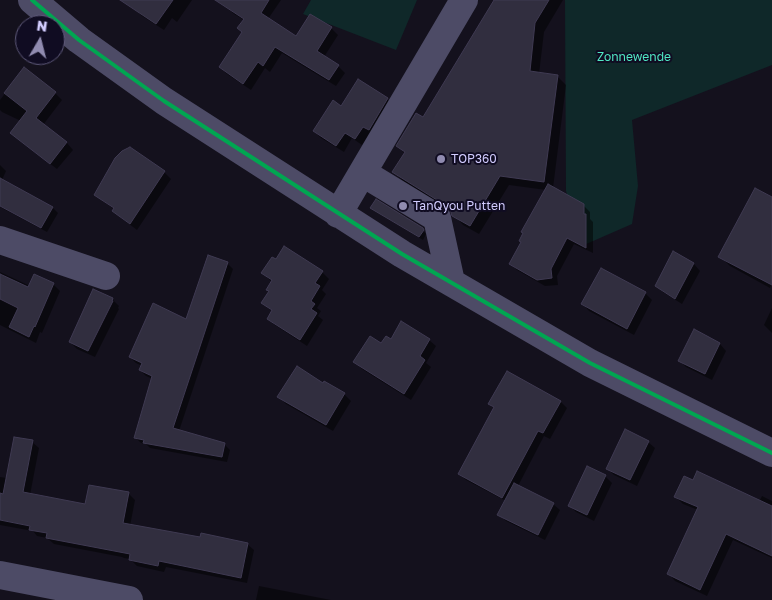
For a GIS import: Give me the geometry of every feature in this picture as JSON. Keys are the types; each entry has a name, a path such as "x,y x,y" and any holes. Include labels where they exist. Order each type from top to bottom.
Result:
{"street":[{"path":"32,0 80,40 164,101 402,254 590,363 772,453"},
{"path":"338,214 464,0"},
{"path":"359,180 442,242 451,282"},
{"path":"0,240 106,276"},
{"path":"0,575 129,600"}],"green space":[{"path":"311,0 417,0 396,50 303,14"},
{"name":"Zonnewende","path":"565,0 772,0 772,65 632,120 638,186 632,224 584,245 566,191"}],"building":[{"path":"120,0 173,0 156,24"},
{"path":"215,0 269,0 261,13 296,36 310,14 332,27 317,51 339,65 329,80 275,47 263,66 258,62 243,84 219,67 242,32 237,28 244,19"},
{"path":"494,0 549,0 535,23 530,71 558,75 544,182 500,176 470,226 452,216 450,209 445,205 392,172 405,152 396,146 416,113 423,117"},
{"path":"24,67 56,92 36,118 67,142 50,164 10,133 27,111 4,93"},
{"path":"358,79 388,98 369,130 363,127 355,139 345,133 336,146 313,131 333,100 341,106"},
{"path":"130,147 165,171 130,224 112,211 114,208 94,195 115,158 122,151"},
{"path":"0,178 53,207 41,228 0,206"},
{"path":"548,184 584,204 584,214 586,214 586,248 567,238 551,269 552,278 537,280 509,264 521,242 519,241 523,233 521,232"},
{"path":"755,188 772,197 772,285 718,257"},
{"path":"376,199 423,228 424,230 419,237 370,208"},
{"path":"284,246 323,271 315,283 320,286 311,301 315,304 311,309 317,313 300,340 267,319 272,310 261,303 269,291 266,290 272,280 261,273 272,257 276,259"},
{"path":"673,251 694,263 675,299 655,286"},
{"path":"208,255 228,262 173,428 225,443 222,457 143,443 144,440 134,438 152,376 139,370 142,363 129,357 153,303 186,319"},
{"path":"601,268 646,292 627,329 581,304"},
{"path":"0,274 28,287 34,274 54,283 29,337 9,327 18,308 0,299"},
{"path":"93,289 113,298 113,301 88,351 69,342"},
{"path":"401,321 430,339 420,356 425,360 404,394 353,362 370,336 381,343 386,336 391,339"},
{"path":"694,329 720,343 705,374 678,361"},
{"path":"297,366 323,383 324,381 345,393 326,425 277,397"},
{"path":"507,371 561,401 543,433 538,431 502,498 458,474 494,407 488,404"},
{"path":"625,429 649,441 630,480 606,469"},
{"path":"14,437 33,440 23,492 85,504 89,485 129,492 123,523 200,537 201,533 248,543 241,578 159,561 158,566 129,560 130,554 46,538 47,533 29,530 30,526 0,520 0,493 3,494"},
{"path":"587,466 606,475 587,515 568,506"},
{"path":"697,471 772,506 772,556 726,534 700,590 667,574 698,507 674,497 684,476 693,480"},
{"path":"514,483 554,503 538,535 497,515"}],"transit line":[{"path":"32,0 79,40 164,101 402,254 590,363 772,453"}],"place":[{"name":"TOP360","path":"441,159"},
{"name":"TanQyou Putten","path":"403,206"}]}
